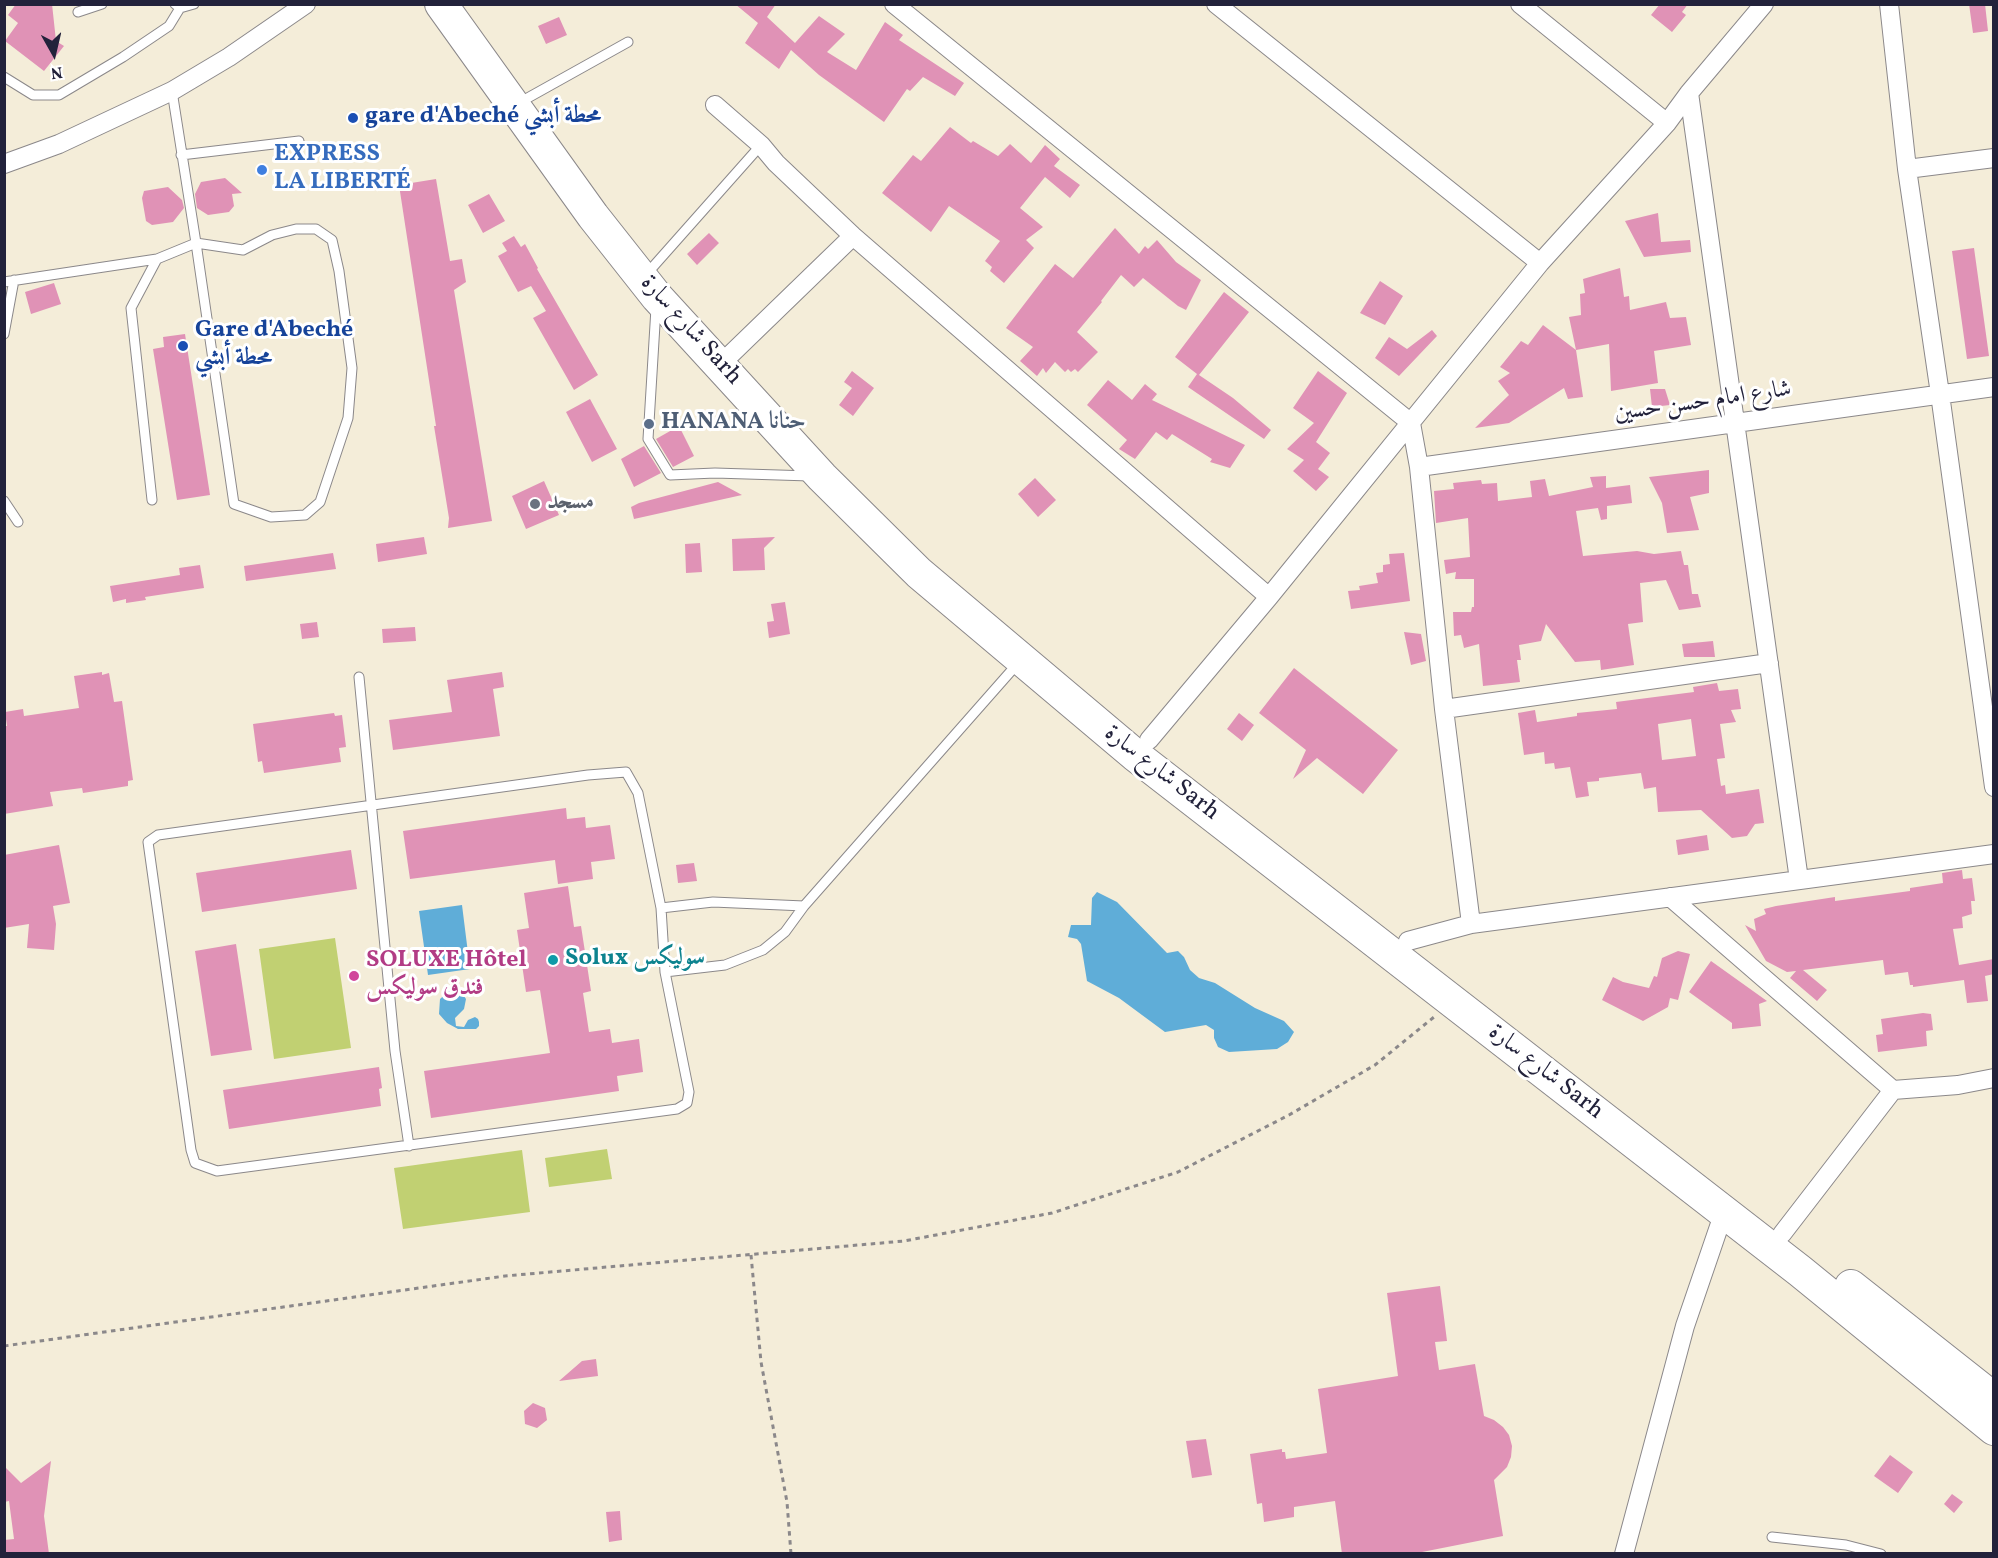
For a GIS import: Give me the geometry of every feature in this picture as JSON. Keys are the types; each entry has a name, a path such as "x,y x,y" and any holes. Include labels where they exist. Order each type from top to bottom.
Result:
{"highway":[{"name":"شارع سارة Sarh","path":"441,4 593,216 822,477 919,573 1135,755 1800,1271 1994,1429"},
{"name":"شارع سارة Sarh","path":"465,4 491,51 524,100 654,283 728,357 808,443 934,566 1015,634 1408,941 1612,1105 1994,1399"}],"street":[{"path":"4,164 59,144 172,91 229,57 306,4"},
{"path":"894,4 1411,423 1419,467 1444,709 1471,924"},
{"path":"1216,4 1540,263"},
{"path":"1520,4 1667,123"},
{"path":"1149,740 1269,597 1540,263 1667,123 1689,93 1764,4"},
{"path":"1889,4 1907,169 1994,787"},
{"path":"1689,93 1799,879"},
{"path":"715,105 761,145 776,163 853,236 1269,597"},
{"path":"1907,169 1994,158"},
{"path":"728,357 853,236"},
{"name":"شارع امام حسن حسين","path":"1419,467 1994,387"},
{"path":"1444,709 1768,663"},
{"path":"1408,941 1471,924 1994,854"},
{"path":"1670,897 1893,1090 1958,1085 1994,1077"},
{"path":"1782,1234 1893,1090"},
{"path":"1624,1554 1682,1337 1724,1212"}],"lane":[{"path":"78,12 102,4"},
{"path":"4,77 33,95 59,95 123,57 169,26 177,6 194,4"},
{"path":"524,100 628,42"},
{"path":"4,334 9,281 157,260 196,243 243,250 272,235 296,229 316,229 332,240 339,271 352,368 348,418 320,502 305,515 271,517 234,504 196,243 172,91"},
{"path":"181,155 299,141"},
{"path":"761,145 654,283 648,440 670,475 715,473 822,477"},
{"path":"152,500 131,308 157,260"},
{"path":"4,501 18,522"},
{"path":"665,972 724,965 764,950 784,932 804,906 1021,660"},
{"path":"359,677 395,1051 409,1146"},
{"path":"626,772 638,793 661,908 665,972 689,1092 687,1103 677,1109 217,1171 195,1163 191,1150 148,842 158,835 588,775 626,772"},
{"path":"661,908 713,902 804,906"},
{"path":"1772,1538 1846,1545 1881,1554"}],"path":[{"path":"4,1346 505,1276 904,1241 1041,1216 1178,1172 1375,1065 1454,1002"},
{"path":"751,1255 761,1362 787,1502 791,1554"}],"green space":[{"path":"335,938 351,1048 274,1059 259,949"},
{"path":"607,1149 612,1179 549,1187 545,1158"},
{"path":"522,1150 530,1212 403,1229 394,1168"}],"water":[{"path":"1097,892 1117,902 1167,953 1178,951 1184,957 1190,970 1199,978 1215,983 1255,1008 1284,1021 1294,1032 1288,1042 1277,1049 1229,1052 1218,1047 1214,1038 1214,1030 1206,1025 1165,1032 1119,998 1087,981 1081,944 1077,939 1068,937 1071,925 1091,925 1092,898"},
{"path":"462,905 470,969 428,975 419,911"},
{"path":"451,989 461,992 466,999 464,1009 455,1018 456,1026 464,1027 468,1020 475,1017 479,1022 476,1029 458,1029 447,1023 439,1014 440,999"}],"building":[{"path":"16,4 52,4 56,41 64,46 44,71 5,41 18,23 8,15"},
{"path":"735,4 776,4 767,17 795,43 819,16 845,34 827,52 856,70 885,22 903,35 899,40 964,83 955,96 923,77 910,91 907,89 884,122 819,75 791,50 779,69 745,43 758,23"},
{"path":"1660,4 1688,4 1682,12 1686,15 1672,32 1651,15"},
{"path":"1969,4 1985,4 1988,31 1973,33"},
{"path":"559,17 567,35 546,44 538,26"},
{"path":"950,127 971,143 973,141 998,156 1010,144 1031,163 1045,145 1060,159 1054,166 1080,185 1070,198 1045,177 1020,208 1043,227 1026,240 1034,248 1004,283 990,271 992,267 985,261 1000,241 949,206 931,232 882,193 913,155 921,161"},
{"path":"225,178 242,193 232,194 234,206 229,212 208,215 197,208 195,194 201,182"},
{"path":"436,179 450,261 462,259 466,282 454,290 492,521 448,528 449,518 434,426 436,426 399,185"},
{"path":"168,187 182,200 184,208 173,222 152,225 146,221 142,198 144,191"},
{"path":"489,194 505,221 483,233 468,205"},
{"path":"1658,213 1661,242 1690,240 1691,252 1644,257 1625,221"},
{"path":"1115,228 1139,254 1145,246 1148,249 1157,240 1176,262 1201,280 1186,310 1143,278 1134,287 1121,275 1077,332 1098,352 1078,372 1075,369 1071,372 1068,369 1065,372 1055,362 1046,373 1043,368 1037,376 1020,361 1033,347 1006,328 1055,264 1073,278"},
{"path":"709,233 719,243 697,265 687,254"},
{"path":"514,236 521,247 525,244 598,375 574,390 533,318 546,311 531,286 518,292 498,256 507,251 502,243"},
{"path":"1974,248 1989,356 1967,359 1952,251"},
{"path":"1620,268 1624,297 1629,296 1630,310 1666,302 1670,318 1686,317 1691,345 1654,351 1658,383 1611,391 1609,344 1576,350 1569,317 1581,315 1580,294 1585,293 1583,279"},
{"path":"1380,281 1403,296 1385,325 1360,313"},
{"path":"54,283 61,304 31,314 25,292"},
{"path":"1224,292 1249,312 1199,375 1233,398 1271,430 1264,439 1188,387 1197,374 1175,357"},
{"path":"1543,325 1576,350 1583,397 1568,399 1564,388 1509,423 1475,428 1509,395 1498,381 1510,373 1500,367 1521,341 1528,345"},
{"path":"1432,330 1437,336 1399,376 1375,358 1389,337 1407,349"},
{"path":"185,334 210,495 177,500 153,349 164,347 163,337"},
{"path":"852,371 874,388 853,416 839,405 852,388 844,382"},
{"path":"1318,371 1347,393 1316,442 1330,453 1318,469 1329,477 1316,491 1293,471 1304,460 1287,449 1314,423 1293,408"},
{"path":"1108,380 1132,400 1145,384 1157,394 1152,400 1245,445 1230,468 1210,462 1212,459 1172,434 1167,440 1156,432 1135,459 1119,449 1127,440 1087,405"},
{"path":"1650,389 1665,389 1670,405 1652,407"},
{"path":"590,399 617,449 592,462 566,412"},
{"path":"679,426 694,456 673,467 656,439"},
{"path":"644,446 661,473 634,487 621,459"},
{"path":"1709,470 1709,493 1690,497 1699,530 1667,533 1662,503 1649,477"},
{"path":"1606,476 1606,488 1630,485 1632,503 1607,506 1607,519 1601,520 1598,508 1576,511 1583,556 1637,551 1654,554 1681,551 1684,565 1688,565 1692,594 1698,594 1701,607 1679,610 1666,580 1640,583 1643,622 1628,624 1634,665 1601,670 1600,660 1575,662 1546,624 1541,641 1519,645 1521,660 1517,660 1520,682 1483,686 1479,644 1464,648 1461,635 1454,636 1453,612 1471,612 1474,607 1474,579 1455,579 1456,572 1446,574 1444,560 1470,557 1468,518 1436,523 1434,491 1454,489 1453,483 1481,480 1482,484 1497,483 1498,501 1532,497 1530,481 1545,479 1549,496 1593,487 1590,477"},
{"path":"1035,478 1056,500 1038,517 1018,494"},
{"path":"544,481 559,515 526,529 512,496"},
{"path":"718,482 742,495 634,519 631,507 639,503"},
{"path":"424,537 427,554 378,562 376,544"},
{"path":"775,537 764,548 765,570 733,571 732,539"},
{"path":"700,543 702,572 686,573 685,544"},
{"path":"333,553 336,569 246,581 244,566"},
{"path":"1404,553 1410,601 1351,609 1348,591 1360,590 1359,586 1378,583 1376,573 1383,572 1383,565 1390,564 1389,554"},
{"path":"200,565 204,588 145,597 146,600 126,603 126,599 113,602 110,586 180,575 179,568"},
{"path":"785,602 790,634 769,638 767,622 774,621 771,604"},
{"path":"317,622 319,637 302,639 300,624"},
{"path":"415,627 416,641 383,643 382,629"},
{"path":"1404,632 1421,634 1426,661 1411,665"},
{"path":"1713,641 1715,657 1684,657 1682,644"},
{"path":"1294,668 1398,750 1363,794 1317,758 1293,779 1306,750 1259,713"},
{"path":"102,672 102,675 109,673 114,702 122,701 133,780 128,781 128,786 83,793 82,788 50,792 53,806 4,814 4,726 7,726 5,712 23,709 24,716 79,708 74,676"},
{"path":"502,672 504,687 493,689 500,736 393,750 389,720 452,712 447,680"},
{"path":"1717,683 1719,691 1738,689 1741,709 1731,710 1736,722 1720,724 1725,758 1717,759 1721,786 1725,785 1726,794 1759,789 1764,823 1755,824 1747,836 1732,838 1701,810 1658,812 1656,787 1644,789 1641,773 1599,778 1599,781 1587,782 1589,796 1576,798 1570,767 1555,769 1554,763 1545,764 1544,752 1524,755 1518,713 1535,710 1537,722 1577,716 1577,713 1617,709 1616,702 1694,692 1693,687","holes":["1691,719 1696,756 1662,760 1658,724"]},
{"path":"334,713 335,716 342,715 346,747 339,748 341,762 264,773 262,761 258,762 253,724"},
{"path":"1239,713 1254,725 1242,741 1227,729"},
{"path":"566,808 567,819 585,817 586,828 610,825 615,859 591,862 593,879 558,884 555,860 410,879 403,831"},
{"path":"1707,835 1709,850 1678,855 1676,840"},
{"path":"59,845 70,903 53,906 56,924 54,950 27,948 29,924 4,928 4,855"},
{"path":"351,850 357,889 202,912 196,873"},
{"path":"694,863 697,881 678,883 676,865"},
{"path":"1962,870 1963,879 1972,878 1975,901 1971,901 1972,914 1962,917 1963,928 1953,929 1959,965 1994,959 1994,974 1985,976 1988,1001 1967,1003 1964,980 1913,987 1910,985 1908,972 1885,975 1883,960 1803,970 1827,990 1817,1001 1790,978 1796,971 1787,972 1766,961 1745,925 1756,931 1754,919 1766,914 1764,909 1835,897 1835,901 1910,891 1910,888 1943,883 1942,873"},
{"path":"568,886 574,927 581,926 591,991 583,993 589,1032 610,1029 612,1043 639,1039 643,1072 617,1076 619,1091 431,1118 424,1071 550,1053 540,990 526,992 517,930 529,928 524,893"},
{"path":"236,944 252,1050 211,1056 195,951"},
{"path":"1678,951 1690,954 1678,1000 1670,998 1668,1007 1643,1021 1602,1000 1613,977 1623,982 1649,988 1654,976 1657,977 1662,958"},
{"path":"1711,961 1767,1001 1759,1004 1761,1026 1732,1029 1732,1023 1689,992"},
{"path":"1931,1014 1933,1030 1926,1031 1927,1046 1878,1052 1876,1035 1883,1034 1881,1019"},
{"path":"379,1067 382,1088 379,1089 381,1106 229,1129 223,1090"},
{"path":"1440,1286 1447,1341 1435,1342 1439,1370 1475,1364 1484,1416 1503,1427 1509,1435 1512,1446 1507,1467 1494,1480 1503,1536 1412,1554 1342,1554 1335,1501 1294,1507 1294,1517 1264,1522 1262,1503 1257,1504 1250,1454 1282,1449 1286,1459 1327,1453 1318,1389 1398,1376 1387,1293"},
{"path":"596,1359 598,1376 559,1381 582,1361"},
{"path":"533,1403 545,1408 547,1420 537,1428 525,1424 524,1411"},
{"path":"1206,1439 1212,1475 1192,1478 1186,1441"},
{"path":"1890,1455 1913,1472 1898,1493 1874,1476"},
{"path":"51,1461 44,1516 49,1554 4,1554 4,1540 14,1539 9,1501 4,1502 4,1466 21,1483"},
{"path":"1952,1494 1963,1502 1954,1513 1944,1504"},
{"path":"620,1511 622,1540 609,1542 606,1512"}],"place":[{"name":"gare d'Abeché محطة أبشي","path":"353,118"},
{"name":"EXPRESS LA LIBERTÉ","path":"262,170"},
{"name":"Gare d'Abeché محطة أبشي","path":"183,346"},
{"name":"HANANA حنانا","path":"649,424"},
{"name":"مسجد","path":"535,504"},
{"name":"Solux سوليكس","path":"553,960"},
{"name":"SOLUXE Hôtel فندق سوليكس","path":"354,976"}]}
